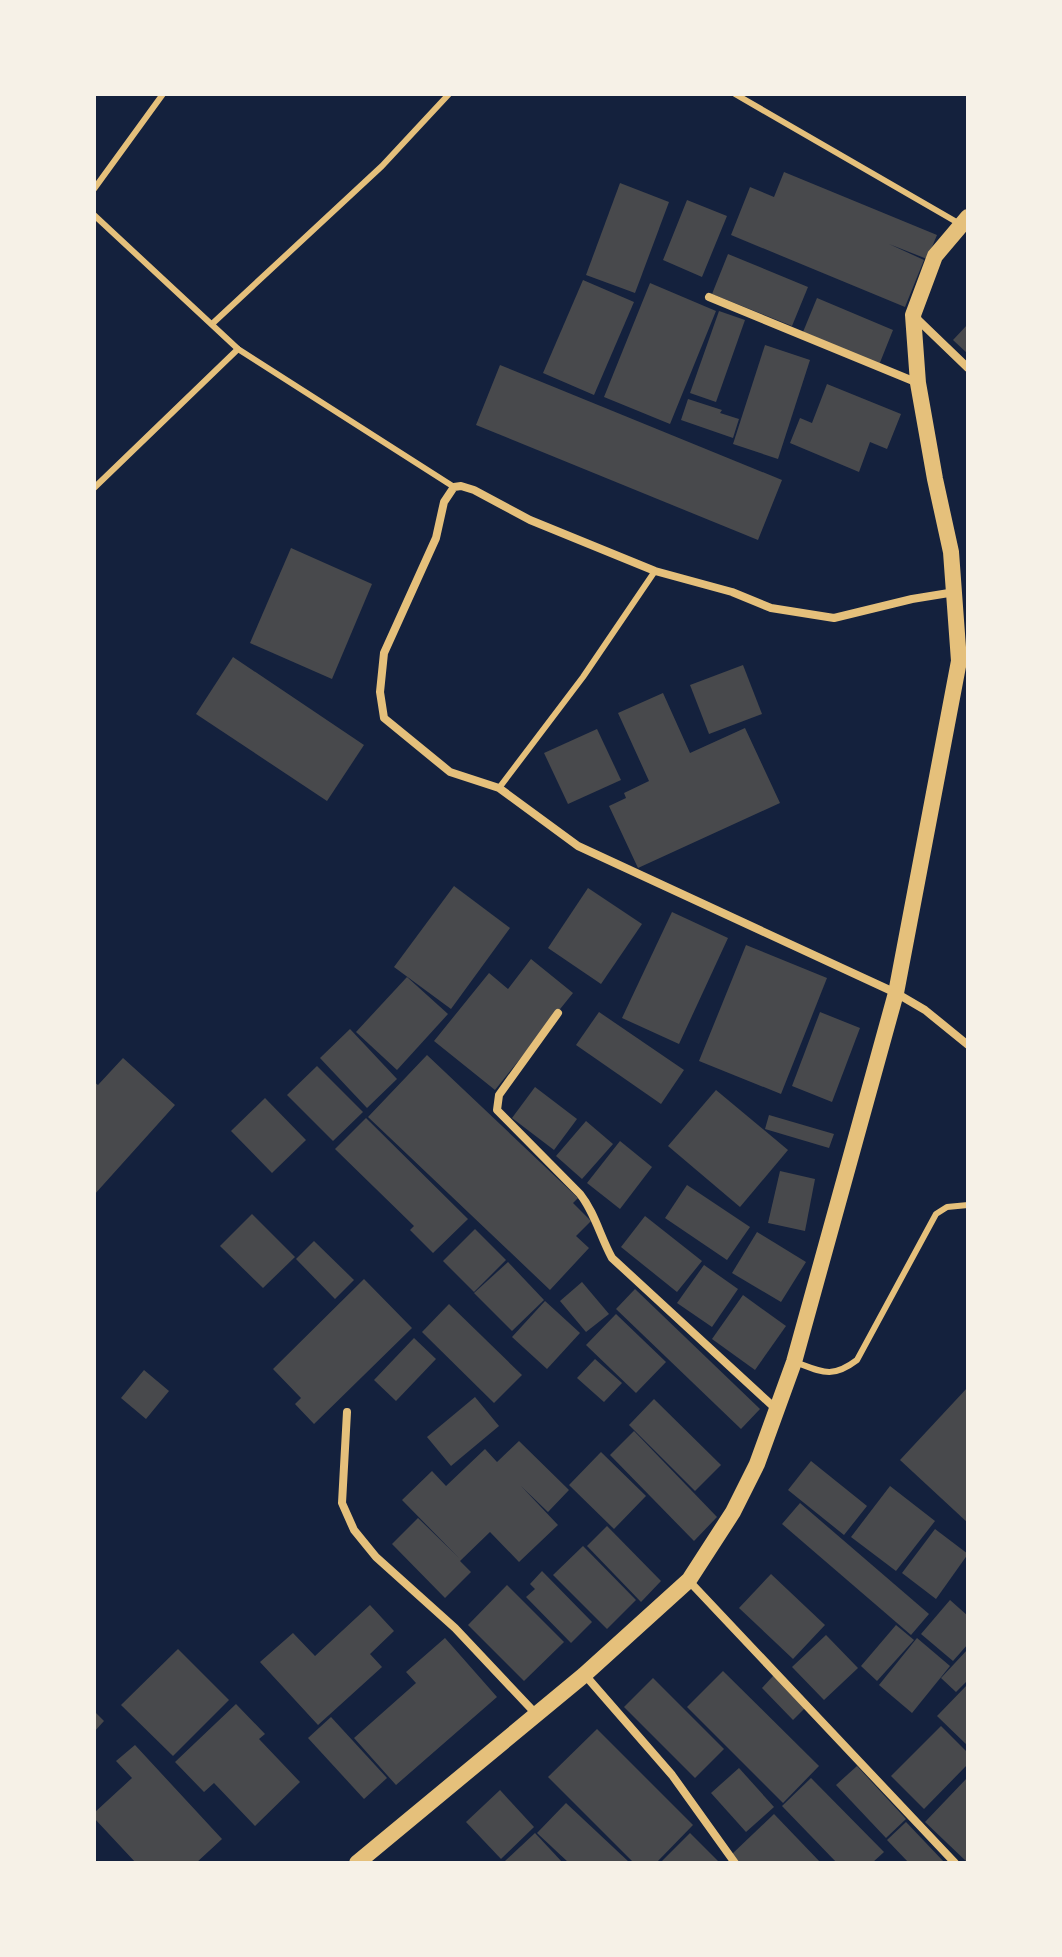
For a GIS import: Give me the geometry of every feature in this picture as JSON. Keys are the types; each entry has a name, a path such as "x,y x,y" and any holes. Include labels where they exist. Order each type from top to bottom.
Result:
{"main road":[{"path":"357,1863 584,1675 689,1580 733,1512 757,1464 794,1362 896,993 959,661 951,552 918,383 913,315 935,256 964,221"}],"street":[{"path":"709,297 918,383"},
{"path":"913,315 968,368"},
{"path":"956,592 834,618 771,608 732,592 655,571 530,520 474,490 454,487 444,502 436,538 384,653 380,692 384,718 450,772 499,788 578,846 896,993 925,1010 968,1045"},
{"path":"558,1013 499,1095 497,1110 580,1194 592,1210 599,1234 612,1258 776,1409"},
{"path":"347,1412 342,1503 354,1530 376,1557 455,1628 537,1715"},
{"path":"689,1580 955,1863"},
{"path":"584,1675 672,1775 735,1863"}],"lane":[{"path":"94,189 163,94"},
{"path":"212,324 382,166 449,94"},
{"path":"735,94 964,221"},
{"path":"94,215 238,349 454,487"},
{"path":"94,488 238,349"},
{"path":"499,788 583,677 655,571"},
{"path":"794,1362 826,1374 845,1369 857,1360 936,1214 947,1207 968,1205"}],"building":[{"path":"784,172 937,235 927,259 889,244 924,260 905,307 731,235 750,187 774,197"},
{"path":"620,183 669,202 635,293 586,275"},
{"path":"687,200 727,216 702,277 663,260"},
{"path":"728,254 808,287 792,326 712,294"},
{"path":"583,280 634,302 594,395 543,373"},
{"path":"650,283 716,311 670,424 604,397"},
{"path":"817,298 893,330 879,365 803,332"},
{"path":"719,311 745,320 716,402 690,393"},
{"path":"968,324 968,354 953,340"},
{"path":"765,345 810,360 778,459 733,444"},
{"path":"500,365 782,480 758,540 476,425"},
{"path":"827,384 901,414 887,449 870,442 859,472 790,443 800,418 812,423"},
{"path":"688,399 739,419 733,438 681,420"},
{"path":"291,548 372,584 332,679 250,643"},
{"path":"233,657 364,745 327,801 196,714"},
{"path":"743,665 762,714 709,734 690,685"},
{"path":"663,693 690,753 745,728 780,803 638,868 609,806 626,798 624,793 649,781 618,713"},
{"path":"597,729 621,780 568,804 544,753"},
{"path":"454,886 510,928 451,1009 394,967"},
{"path":"588,888 642,924 601,984 548,948"},
{"path":"672,912 728,938 679,1044 622,1018"},
{"path":"746,945 827,978 781,1094 699,1061"},
{"path":"531,959 573,993 495,1090 434,1041 489,973 508,989"},
{"path":"407,977 448,1014 397,1070 356,1032"},
{"path":"599,1012 684,1070 661,1104 576,1045"},
{"path":"820,1012 860,1028 832,1102 792,1086"},
{"path":"350,1029 397,1079 367,1108 320,1058"},
{"path":"427,1055 578,1198 573,1203 591,1221 576,1236 589,1248 550,1290 368,1117"},
{"path":"123,1058 175,1105 94,1195 94,1082 98,1085"},
{"path":"317,1066 363,1112 333,1141 287,1095"},
{"path":"535,1087 577,1119 554,1150 512,1118"},
{"path":"716,1090 788,1150 740,1207 668,1146"},
{"path":"265,1098 306,1140 272,1173 231,1131"},
{"path":"769,1115 834,1134 829,1148 765,1129"},
{"path":"366,1118 468,1219 433,1253 410,1230 414,1226 335,1149"},
{"path":"586,1121 613,1144 582,1179 556,1156"},
{"path":"620,1141 652,1167 620,1209 587,1183"},
{"path":"780,1171 815,1179 805,1231 768,1223"},
{"path":"687,1185 750,1227 727,1260 665,1218"},
{"path":"252,1214 295,1257 263,1288 220,1246"},
{"path":"645,1216 702,1261 677,1292 621,1247"},
{"path":"475,1229 506,1260 474,1292 443,1261"},
{"path":"757,1232 806,1262 781,1302 732,1273"},
{"path":"314,1241 354,1280 335,1299 296,1259"},
{"path":"508,1262 544,1300 512,1331 474,1293"},
{"path":"704,1265 738,1289 712,1327 677,1303"},
{"path":"364,1279 412,1328 314,1424 295,1404 301,1398 273,1369"},
{"path":"582,1282 609,1314 586,1332 560,1301"},
{"path":"635,1289 760,1409 741,1429 616,1309"},
{"path":"743,1295 786,1326 755,1370 712,1339"},
{"path":"545,1301 580,1333 547,1369 512,1337"},
{"path":"449,1304 522,1375 494,1403 422,1332"},
{"path":"616,1314 666,1362 636,1393 586,1345"},
{"path":"414,1338 436,1359 396,1401 374,1380"},
{"path":"595,1359 622,1383 604,1402 577,1378"},
{"path":"144,1370 169,1391 146,1419 121,1398"},
{"path":"968,1387 968,1523 900,1460"},
{"path":"475,1397 499,1426 451,1466 427,1437"},
{"path":"654,1399 721,1465 695,1491 629,1425"},
{"path":"634,1431 717,1517 694,1541 610,1455"},
{"path":"519,1441 569,1490 548,1512 521,1486 558,1525 519,1562 490,1532 460,1561 471,1572 445,1598 392,1544 418,1518 459,1558 402,1500 432,1471 446,1486 485,1449 497,1462"},
{"path":"601,1452 646,1496 614,1529 569,1485"},
{"path":"811,1461 867,1506 844,1535 788,1490"},
{"path":"890,1486 935,1521 896,1571 851,1537"},
{"path":"800,1503 929,1614 911,1635 782,1524"},
{"path":"607,1526 661,1581 641,1602 587,1546"},
{"path":"935,1529 968,1554 936,1599 902,1573"},
{"path":"583,1546 636,1600 607,1629 553,1575"},
{"path":"542,1571 592,1622 571,1643 526,1597 535,1589 530,1584"},
{"path":"771,1574 825,1625 793,1659 739,1608"},
{"path":"507,1585 564,1642 524,1681 468,1625"},
{"path":"950,1600 968,1616 968,1644 953,1661 921,1634"},
{"path":"370,1605 394,1631 370,1654 382,1667 318,1725 260,1662 293,1633 315,1656"},
{"path":"896,1625 914,1640 877,1681 861,1666"},
{"path":"826,1635 858,1668 824,1700 792,1667"},
{"path":"445,1638 497,1697 396,1785 354,1738 416,1683 406,1672"},
{"path":"917,1638 950,1666 912,1713 879,1685"},
{"path":"178,1649 229,1700 173,1756 121,1705"},
{"path":"968,1649 968,1680 956,1692 941,1678"},
{"path":"723,1671 819,1766 783,1803 687,1707"},
{"path":"774,1675 806,1707 793,1720 762,1688"},
{"path":"653,1678 724,1749 695,1778 624,1707"},
{"path":"968,1684 968,1746 937,1716"},
{"path":"236,1704 265,1734 259,1739 300,1782 255,1826 214,1783 204,1792 175,1762"},
{"path":"94,1711 104,1721 94,1732"},
{"path":"331,1717 387,1778 364,1799 308,1738"},
{"path":"941,1726 968,1753 968,1764 924,1809 891,1776"},
{"path":"597,1729 693,1825 656,1863 634,1863 548,1777"},
{"path":"135,1745 222,1839 196,1863 136,1863 94,1818 94,1813 132,1778 116,1761"},
{"path":"857,1766 906,1819 886,1838 836,1785"},
{"path":"739,1768 774,1807 746,1832 711,1793"},
{"path":"968,1777 968,1863 925,1822"},
{"path":"811,1778 884,1852 872,1863 837,1863 782,1806"},
{"path":"500,1790 534,1827 501,1859 466,1822"},
{"path":"566,1803 630,1863 569,1863 537,1833"},
{"path":"774,1814 821,1863 738,1863 731,1855"},
{"path":"906,1822 945,1863 909,1863 887,1840"},
{"path":"535,1833 563,1863 505,1861"},
{"path":"690,1833 720,1863 660,1863"}]}
